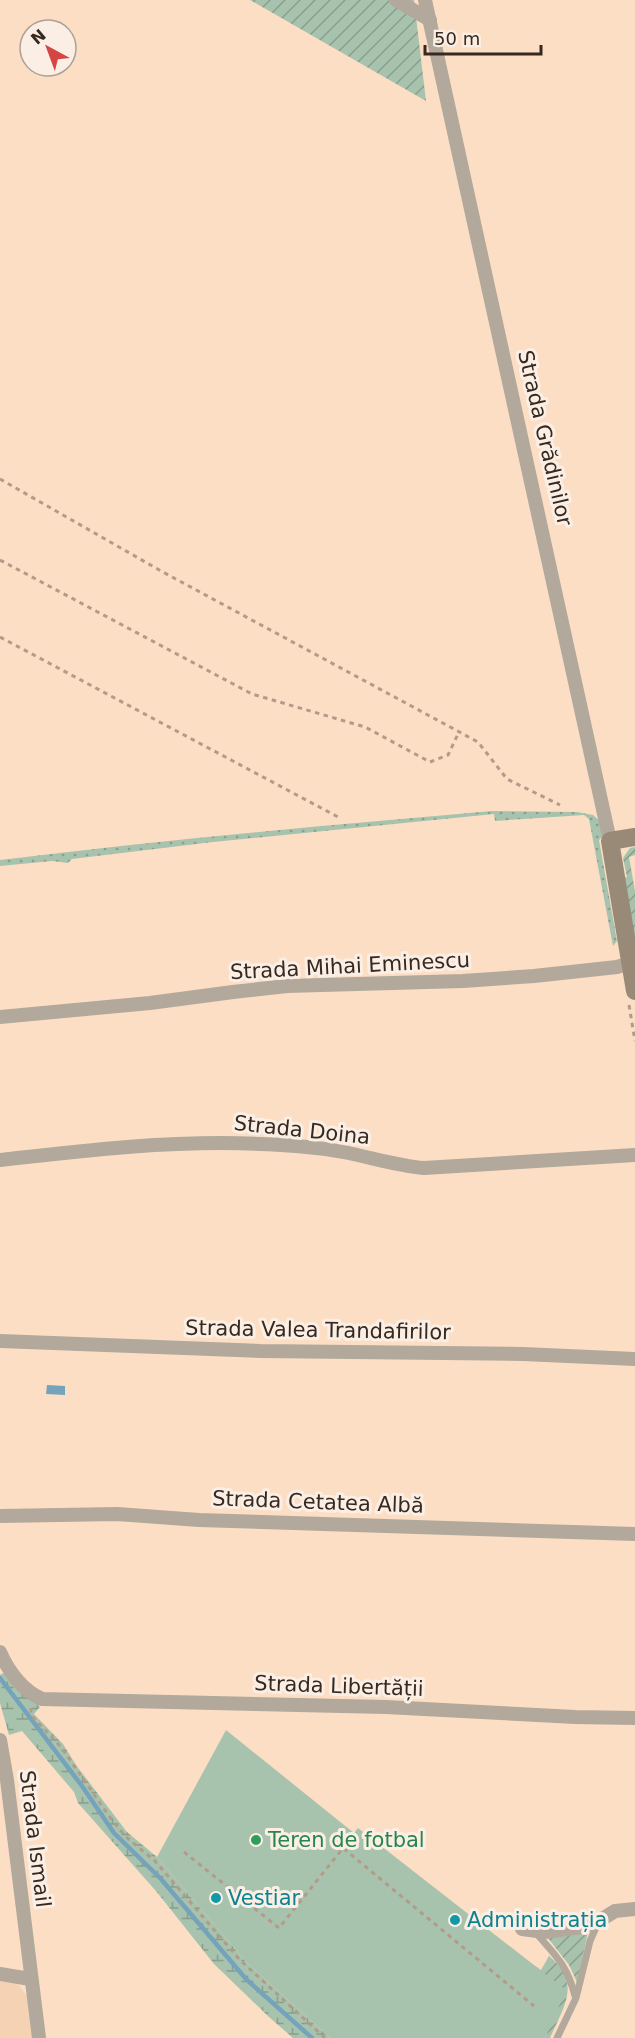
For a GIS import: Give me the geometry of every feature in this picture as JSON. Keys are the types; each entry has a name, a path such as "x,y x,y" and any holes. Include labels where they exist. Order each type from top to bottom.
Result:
{"street":[{"path":"396,0 429,20"},
{"name":"Strada Grădinilor","path":"425,0 610,841"},
{"path":"635,837 610,841 635,991"},
{"name":"Strada Mihai Eminescu","path":"0,1017 150,1003 287,986 475,980 534,976 630,963"},
{"name":"Strada Doina","path":"0,1160 137,1146 206,1143 262,1144 342,1152 406,1167 424,1168 635,1155"},
{"name":"Strada Valea Trandafirilor","path":"0,1341 249,1351 523,1354 635,1359"},
{"name":"Strada Cetatea Albă","path":"0,1516 117,1514 199,1520 635,1534"},
{"path":"1,1657 22,1685 37,1697"},
{"name":"Strada Libertății","path":"37,1697 386,1707 575,1718 635,1718"},
{"name":"Strada Ismail","path":"0,1740 39,2038"},
{"path":"528,1930 545,1932 582,1927 599,1921 615,1911 635,1909"},
{"path":"0,1974 30,1979"}],"lane":[{"path":"556,2038 576,1998 590,1941 599,1921"},
{"path":"528,1930 563,1964 570,1976 576,1998"}],"path":[{"path":"0,479 162,571 478,742 507,779 560,805"},
{"path":"0,560 252,694 365,727 430,762 448,755 459,732"},
{"path":"0,637 340,818"},
{"path":"37,1697 31,1714 61,1747 125,1836 155,1861 239,1959 325,2038"},
{"path":"184,1852 279,1928 343,1848 534,2006"}],"shaded area":[{"path":"0,1980 15,1982 29,1999 32,2038 0,2038"}],"green space":[{"path":"250,0 414,0 426,101"},
{"path":"492,811 577,812 593,815 600,821 602,837 599,840 617,941 613,946 589,819 584,815 495,821 494,814 213,842 72,859 68,863 52,861 0,866 0,860 62,853 246,833"},
{"path":"635,847 635,855 629,857 635,891 635,942 624,878 627,877 623,858 630,848"},
{"path":"3,1673 40,1707 34,1714 63,1744 76,1765 127,1832 157,1857 246,1962 330,2038 293,2038 214,1964 156,1891 78,1803 74,1792 22,1731 9,1735 0,1703 0,1675"},
{"path":"226,1730 354,1833 358,1828 566,1990 545,2038 330,2038 246,1962 157,1857"},
{"path":"588,1932 577,1982 569,1965 548,1938"},
{"path":"549,1956 559,1966 568,1985 565,2005 550,2038 545,2038 550,2025 532,1964 541,1970"}],"water":[{"path":"47,1385 65,1386 65,1395 46,1394"}],"waterway":[{"path":"0,1678 82,1786 114,1833 161,1879 246,1979 312,2038"}],"place":[{"name":"Teren de fotbal","path":"256,1840"},
{"name":"Vestiar","path":"216,1898"},
{"name":"Administrația","path":"455,1920"}]}
